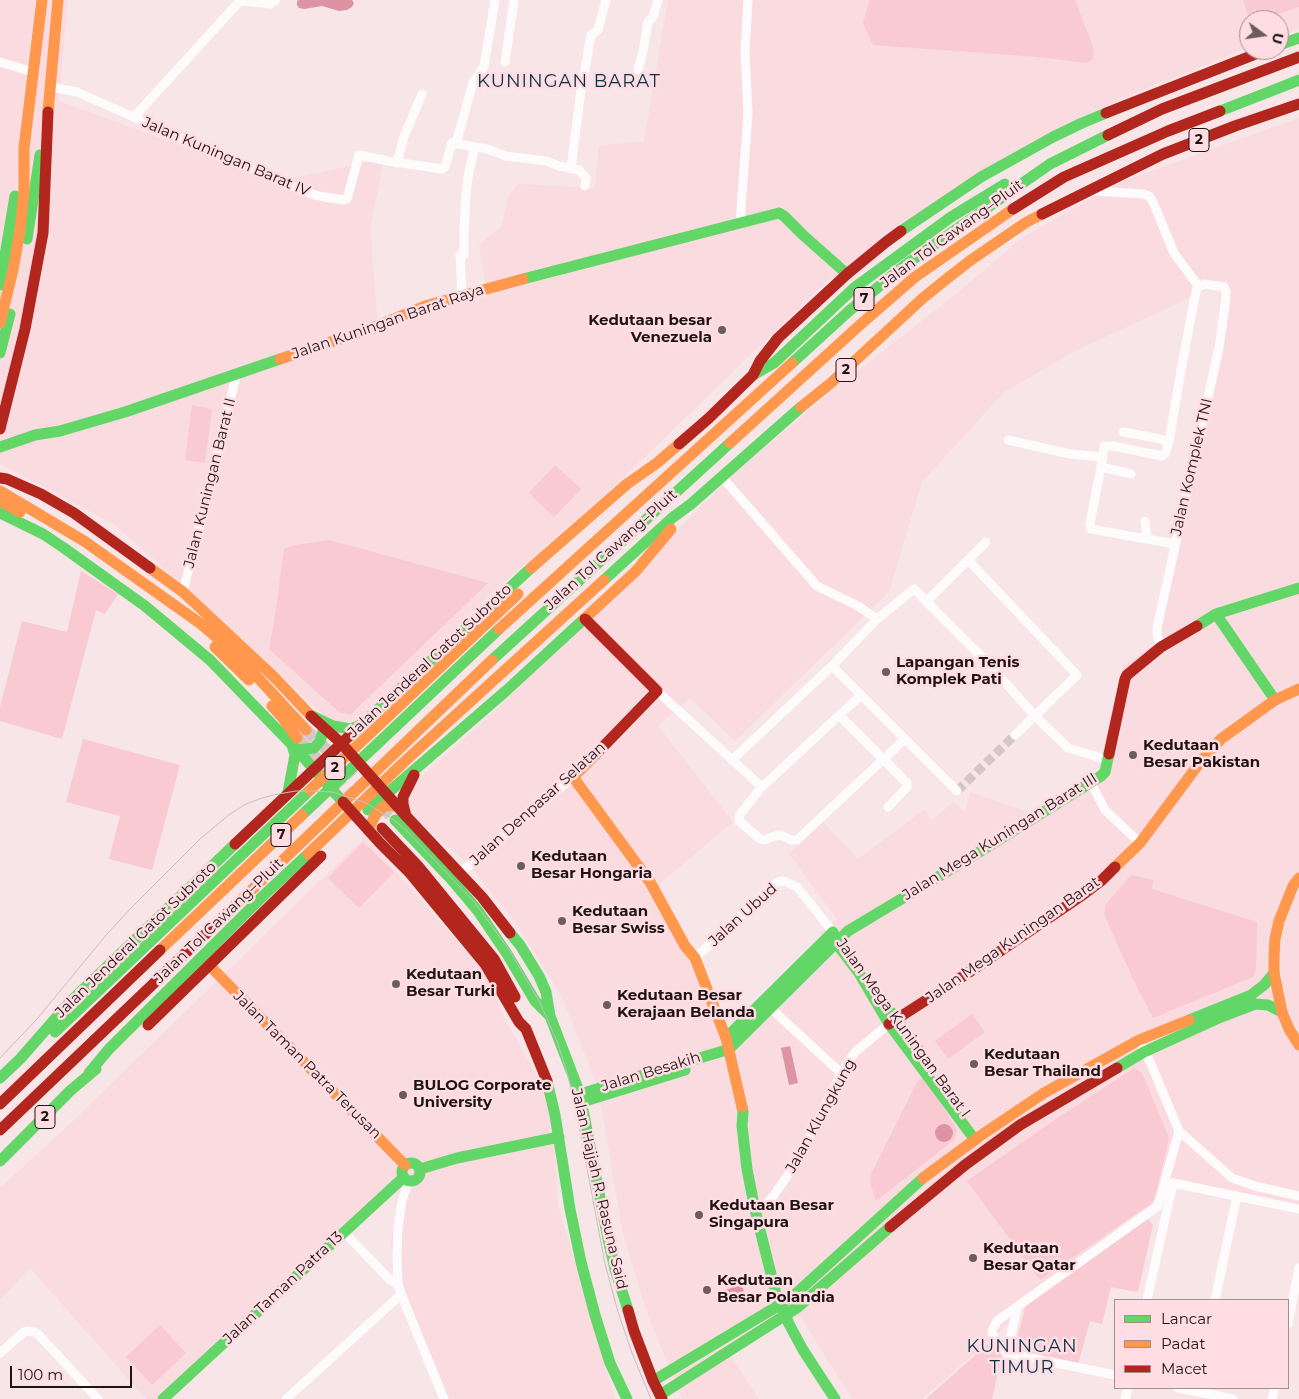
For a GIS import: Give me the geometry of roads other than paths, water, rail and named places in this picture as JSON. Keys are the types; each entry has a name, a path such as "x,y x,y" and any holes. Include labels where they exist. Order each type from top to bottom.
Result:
{"main road":[{"path":"0,353 19,279 24,159 42,0"},
{"path":"0,429 25,329 43,233 47,127 58,0"},
{"name":"Jalan Tol Cawang–Pluit","path":"0,1104 492,635 849,311 905,265 1050,164 1162,109 1299,57"},
{"name":"Jalan Jenderal Gatot Subroto","path":"0,1078 20,1059 70,1002 314,768 532,567 627,484 686,439 753,375 760,361 778,338 847,274 886,242 981,177 1053,137 1097,117 1241,60"},
{"name":"Jalan Tol Cawang–Pluit","path":"0,1130 503,650 861,324 915,278 990,223 1064,178 1168,131 1299,80"},
{"name":"2","path":"90,1074 99,1060 120,1038 264,895 404,762 673,517 691,504 831,383 923,298 971,260 1026,223 1088,191 1163,154 1299,104"},
{"path":"0,323 21,248 47,127"},
{"path":"0,285 16,190 24,159"},
{"path":"753,375 774,363 854,288 951,217 1011,180 1050,164"},
{"name":"Jalan Kuningan Barat Raya","path":"0,447 35,435 60,431 125,412 367,330 425,306 529,277 779,213 847,274"},
{"name":"Jalan Jenderal Gatot Subroto","path":"20,1059 37,1047 66,1021 542,571 632,491 657,463"},
{"path":"2,476 74,512 183,592 196,605"},
{"path":"2,495 42,507 80,528 166,588 196,605"},
{"path":"2,495 183,621 220,651 282,717 305,750 314,748 320,741 323,727"},
{"path":"2,495 84,541 201,624 237,655 298,741 288,794"},
{"name":"2","path":"0,1161 90,1074 149,1024 359,819 586,619 636,571 691,504"},
{"path":"0,513 43,534 145,606 210,660 298,741"},
{"name":"Jalan Mega Kuningan Barat III","path":"839,936 976,854 1105,772 1125,679 1127,675 1161,647 1216,614 1299,588"},
{"name":"Jalan Hajjah R. Rasuna Said","path":"196,605 274,677 310,715 341,743 396,805 400,818 460,873 482,897 520,945 539,976 546,992 550,1016 581,1098 612,1260 634,1331 661,1397"},
{"path":"145,606 172,622 227,666 279,722 288,727"},
{"path":"1216,614 1275,700"},
{"path":"586,619 657,691"},
{"path":"460,634 454,663 455,672 464,686 484,692 507,690"},
{"path":"428,664 422,687 423,700 432,714 452,720 477,716"},
{"name":"Jalan Mega Kuningan Barat","path":"893,1021 965,975 1101,881 1140,843 1200,761 1221,739 1275,700 1299,688"},
{"name":"Jalan Denpasar Selatan","path":"573,777 657,691"},
{"path":"310,715 332,726 350,729 359,726"},
{"path":"360,764 399,735 416,729 446,729 466,726"},
{"name":"Jalan Hajjah R. Rasuna Said","path":"298,741 314,768 368,830 414,878 474,950 496,982 519,1022 526,1029 550,1089 570,1209 594,1315 610,1363 626,1399"},
{"path":"418,767 403,797 400,818 478,911 535,1001 550,1016"},
{"path":"573,777 650,882 685,946 695,958 726,1049 731,1092 742,1126 747,1169 755,1210 776,1294 803,1350 835,1399"},
{"path":"368,830 376,814 384,806 396,805"},
{"path":"382,828 418,866 494,960 519,1004 524,1016 526,1029"},
{"path":"204,874 233,879 245,891 249,901 247,928"},
{"path":"1299,878 1293,886 1279,922 1275,939 1274,974 1282,1012 1289,1029 1299,1045"},
{"name":"Jalan Besakih","path":"581,1098 651,1076 726,1049 767,1005 839,936"},
{"name":"Jalan Mega Kuningan Barat I","path":"839,936 893,1021 977,1138"},
{"path":"685,946 726,1049"},
{"name":"Jalan Taman Patra Terusan","path":"209,966 406,1175"},
{"path":"653,1381 791,1298 924,1177 977,1138 1044,1093 1139,1040 1251,995 1274,974"},
{"path":"661,1397 678,1382 798,1307 899,1220 1020,1125 1144,1052 1221,1017 1255,1004 1268,1005 1282,1012"},
{"path":"406,1175 408,1164 415,1164 420,1169 457,1158 559,1137"},
{"name":"Jalan Taman Patra 13","path":"163,1399 406,1175"},
{"path":"672,1370 678,1382"}],"street":[{"path":"51,87 77,92 134,117 239,2 270,4 276,0"},
{"path":"495,0 486,60 474,83 456,143 487,149 506,156 546,161 579,170 585,175 585,186"},
{"path":"505,62 514,0"},
{"path":"571,169 580,97 591,35 598,30 606,0"},
{"path":"638,70 644,51 648,22 653,17 658,0"},
{"path":"740,223 748,113 745,50 748,0"},
{"path":"0,62 33,72"},
{"path":"397,163 404,137 422,94"},
{"name":"Jalan Kuningan Barat IV","path":"134,117 318,196 344,200 347,199 359,155 397,163 444,168 451,145 456,143"},
{"path":"462,295 460,255 464,255 466,193 475,147"},
{"path":"1088,191 1143,194 1149,196 1174,253 1199,287 1195,296 1169,442 1165,454 1162,456 1104,446 1090,523 1092,529 1107,528 1125,536 1175,544"},
{"name":"Jalan Komplek TNI","path":"1161,647 1157,628 1219,348 1226,298 1224,287 1204,284 1199,287"},
{"name":"Jalan Kuningan Barat II","path":"183,592 237,373"},
{"path":"1123,432 1169,442"},
{"path":"1008,440 1070,454 1103,457"},
{"path":"1101,467 1131,474"},
{"path":"722,477 817,586 858,606 877,619"},
{"path":"1146,522 1147,539"},
{"path":"926,601 986,542"},
{"path":"968,560 1077,676 1015,735"},
{"path":"732,760 832,666 877,619 914,588 985,660 1035,716 1068,748 1108,760"},
{"path":"832,666 957,791"},
{"path":"657,691 762,787"},
{"path":"861,695 762,787 740,814 739,821 760,839 764,840 780,836 794,841 797,840 905,739"},
{"path":"840,716 907,784 907,787 888,807"},
{"name":"Jalan Denpasar Selatan","path":"460,873 573,777"},
{"path":"1090,783 1105,810 1140,843"},
{"name":"Jalan Ubud","path":"695,958 776,883 781,881 797,887 839,936"},
{"path":"767,1005 842,1073"},
{"name":"Jalan Klungkung","path":"755,1210 768,1202 799,1159 842,1073 859,1048 893,1021"},
{"path":"1139,1040 1179,1131 1232,1178 1255,1186 1299,1196"},
{"path":"1114,1375 1007,1353 994,1340 992,1331 997,1321 1158,1206 1179,1131"},
{"path":"406,1175 398,1228 399,1289 444,1399"},
{"path":"1147,1299 1173,1183 1299,1209"},
{"path":"1215,1299 1237,1196"},
{"path":"344,1232 399,1289"},
{"path":"1289,1319 1299,1268"},
{"path":"286,1399 394,1301 399,1289"},
{"path":"1007,1353 1017,1308"},
{"path":"0,1352 24,1332 31,1331 38,1334 98,1399"},
{"path":"1181,1389 1233,1399"}],"tunnel":[{"path":"306,730 344,766 395,820"},
{"path":"957,791 1015,735"},
{"path":"297,738 357,801"}],"tram line":[{"path":"0,1058 37,1019 107,934 132,907 200,839 230,814 246,804 262,798 296,791 332,792 364,802 394,820 406,830 475,903 510,951 539,1001 557,1041 568,1076 605,1264 618,1312 651,1399"}],"place":[{"name":"Kedutaan besar Venezuela","path":"722,330"},
{"name":"Lapangan Tenis Komplek Pati","path":"886,672"},
{"name":"Kedutaan Besar Pakistan","path":"1133,755"},
{"name":"Kedutaan Besar Hongaria","path":"521,866"},
{"name":"Kedutaan Besar Swiss","path":"562,921"},
{"name":"Kedutaan Besar Turki","path":"396,984"},
{"name":"Kedutaan Besar Kerajaan Belanda","path":"607,1005"},
{"name":"Kedutaan Besar Thailand","path":"974,1064"},
{"name":"BULOG Corporate University","path":"403,1095"},
{"name":"Kedutaan Besar Singapura","path":"699,1215"},
{"name":"Kedutaan Besar Qatar","path":"973,1258"},
{"name":"Kedutaan Besar Polandia","path":"707,1290"}],"district":[{"name":"KUNINGAN BARAT","path":"569,82"},
{"name":"KUNINGAN TIMUR","path":"1022,1357"}]}
